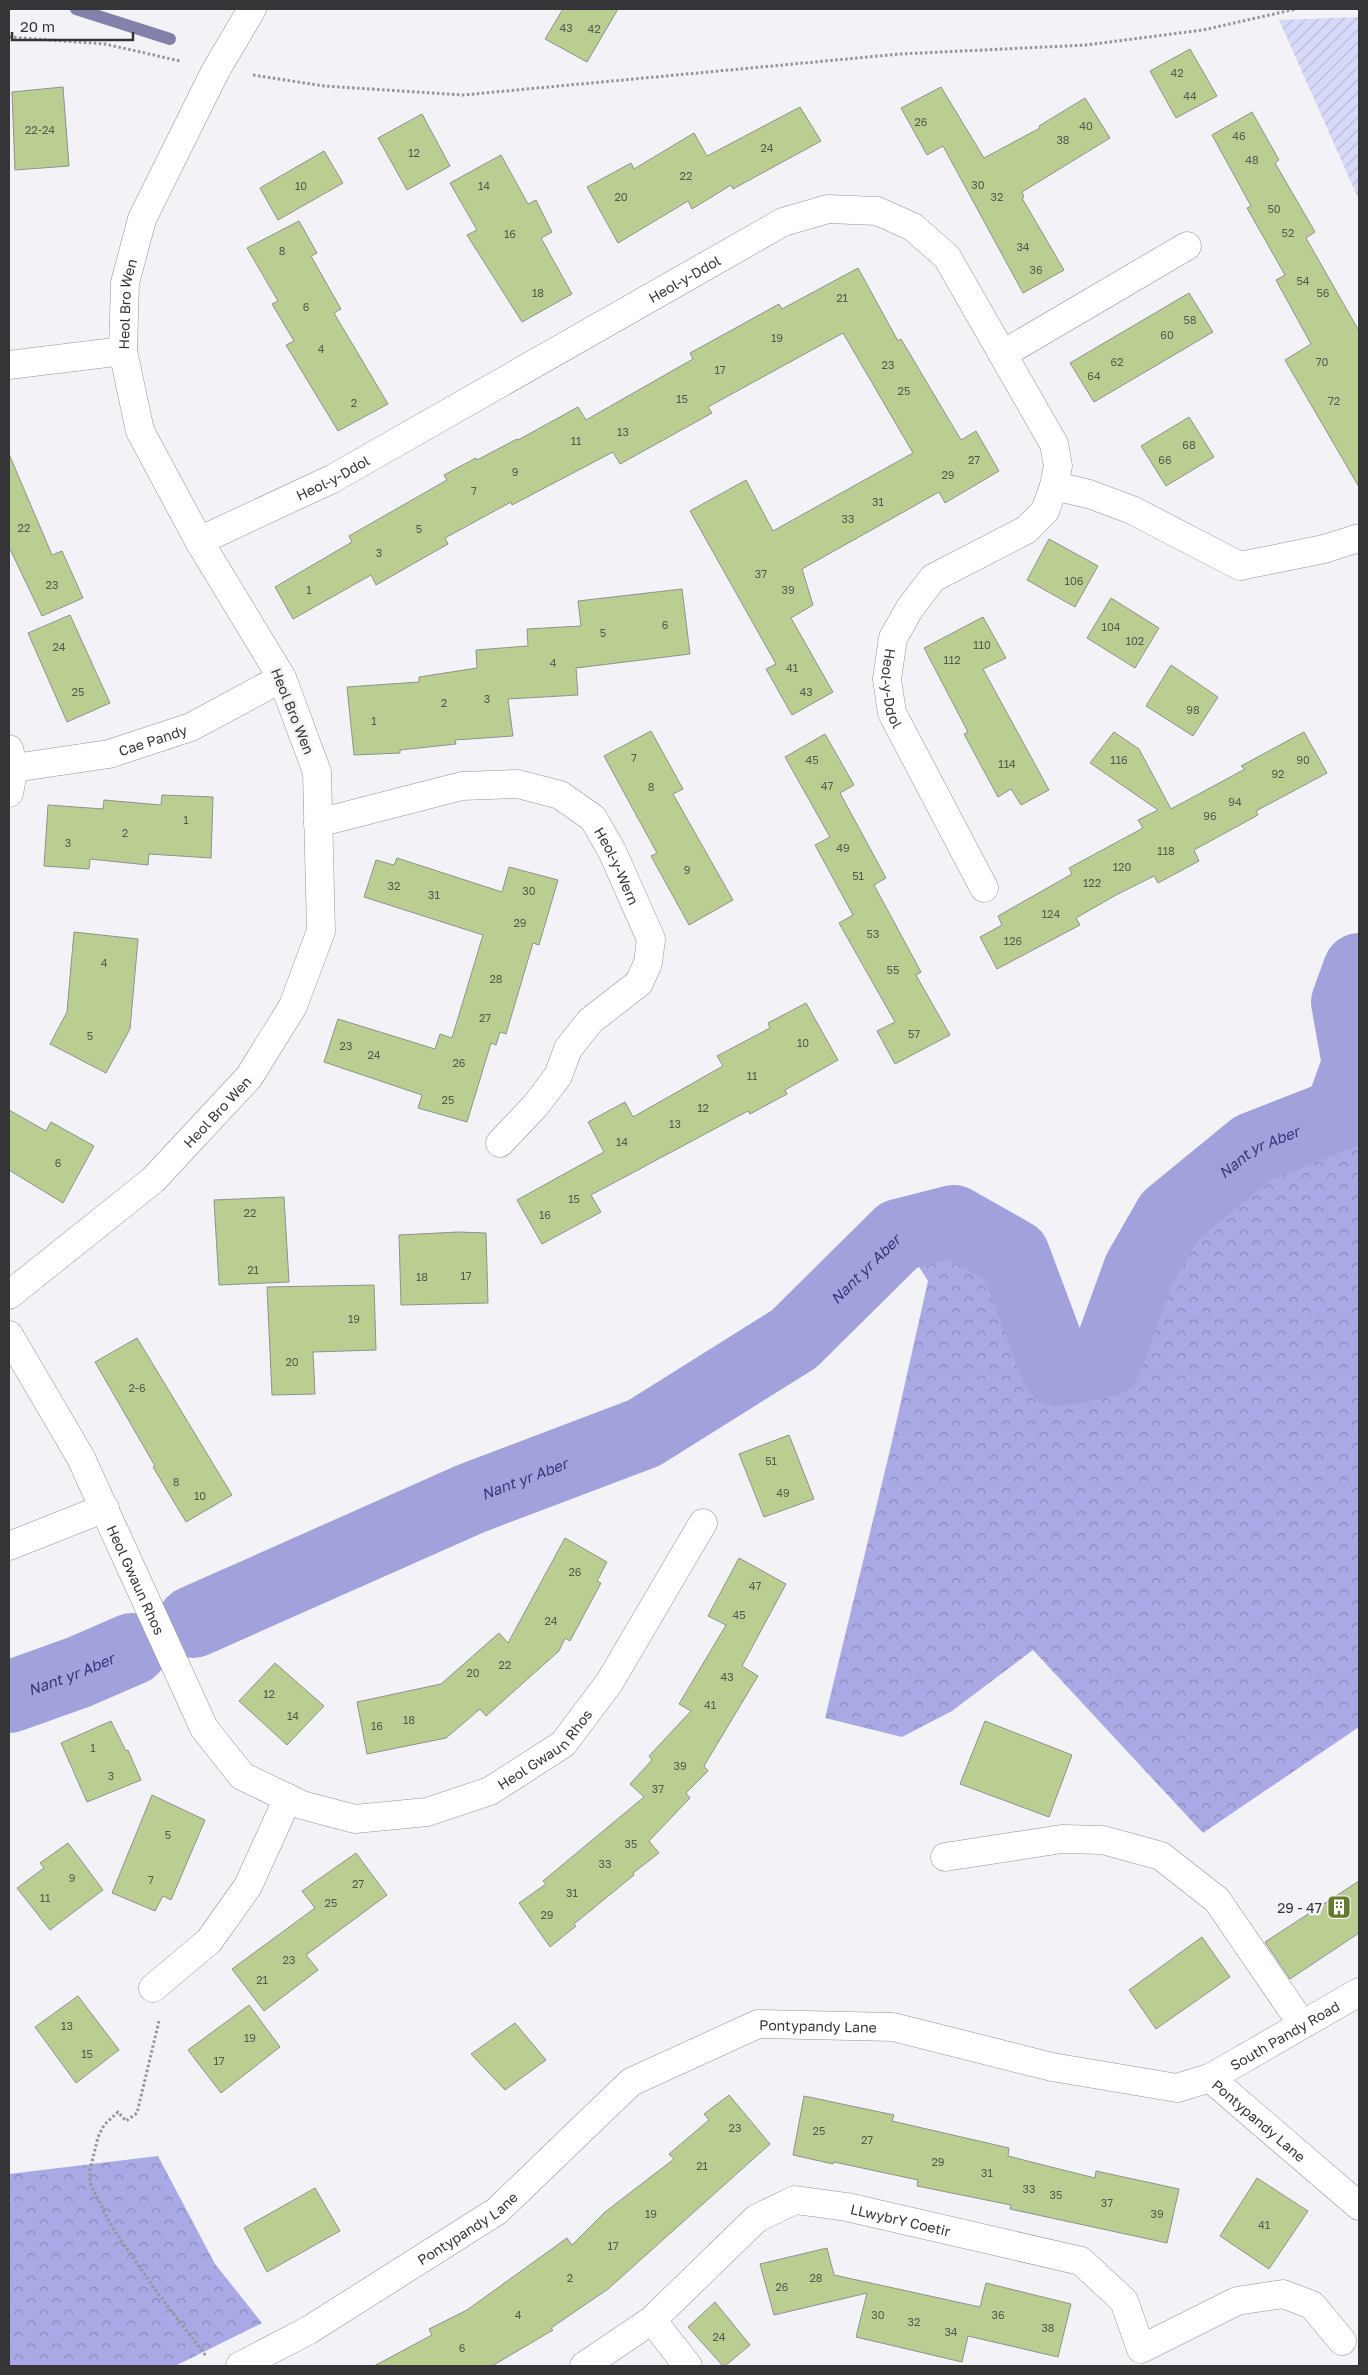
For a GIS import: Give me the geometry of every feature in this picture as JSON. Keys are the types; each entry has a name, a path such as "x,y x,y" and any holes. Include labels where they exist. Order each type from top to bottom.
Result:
{"street":[{"name":"Heol Bro Wen","path":"9,1296 154,1180 249,1077 292,1006 321,931 317,772 282,678 199,541 140,431 123,351 125,283 142,219 216,70 252,9"},
{"name":"Heol-y-Ddol","path":"199,541 332,479 783,222 828,209 877,211 912,227 947,257 1054,444 1058,466 1054,486 1044,511 1026,530 933,578 910,608 893,638 887,679 892,713 984,888"},
{"path":"1002,354 1187,246"},
{"path":"9,365 123,351"},
{"path":"1054,486 1089,494 1132,510 1240,566 1324,549 1359,538"},
{"name":"Cae Pandy","path":"11,770 109,754 191,727 282,678"},
{"name":"Heol-y-Wern","path":"318,823 462,786 518,784 560,795 594,818 612,851 651,939 648,963 639,983 590,1021 568,1049 558,1076 535,1106 500,1143"},
{"name":"Heol Gwaun Rhos","path":"9,1335 81,1458 204,1728 242,1776 302,1805 355,1819 427,1812 490,1791 563,1744 609,1683 703,1523"},
{"path":"9,1546 105,1508"},
{"path":"153,1988 209,1941 237,1902 248,1886 288,1798"},
{"path":"945,1857 1062,1839 1103,1840 1161,1856 1217,1900 1302,2024"},
{"name":"South Pandy Road","path":"1210,2078 1359,1992"},
{"name":"Pontypandy Lane","path":"240,2366 309,2330 497,2211 631,2082 758,2024 893,2028 1052,2067 1177,2088 1210,2078 1359,2206"},
{"name":"LLwybrY Coetir","path":"584,2366 652,2320 757,2218 795,2200 847,2207 1081,2261 1124,2301 1141,2349 1237,2301 1283,2294 1312,2304 1342,2342"},
{"path":"652,2320 688,2366"}],"path":[{"path":"9,37 105,44 216,70 324,86 463,95 900,54 1086,45 1202,30 1296,9"},
{"path":"153,1988 159,2022 137,2113 126,2121 118,2112 104,2124 90,2170 90,2183 112,2228 156,2291 209,2360"}],"green space":[{"path":"1359,969 1359,1727 1203,1833 1033,1650 952,1711 902,1737 825,1718 890,1450 928,1281 899,1235 954,1221 1014,1255 1057,1369 1106,1361 1139,1270 1170,1216 1253,1148 1340,1114 1358,1064 1347,1002"},
{"path":"158,2156 215,2264 262,2323 175,2366 9,2366 9,2174"}],"shaded area":[{"path":"1359,17 1359,200 1279,20"}],"building":[{"path":"563,9 618,9 587,62 545,39"},
{"path":"1190,49 1217,96 1176,118 1150,71"},
{"path":"63,87 69,166 15,170 12,92"},
{"path":"941,87 984,158 1040,128 1039,126 1085,98 1110,138 1022,192 1024,197 1022,198 1064,270 1023,293 943,146 927,155 901,108"},
{"path":"800,107 821,141 733,189 731,185 692,209 688,201 618,243 587,187 631,163 634,169 694,133 707,156"},
{"path":"1252,112 1279,160 1275,163 1315,232 1306,238 1359,331 1359,487 1285,360 1311,344 1276,280 1285,275 1247,208 1251,206 1212,135"},
{"path":"422,114 450,166 407,190 378,138"},
{"path":"324,151 343,183 278,220 260,188"},
{"path":"501,155 528,204 536,200 552,232 541,238 572,294 522,322 467,235 477,230 450,183"},
{"path":"299,221 317,253 311,256 341,309 334,313 388,404 338,431 286,345 294,341 272,304 278,301 247,248"},
{"path":"858,268 898,341 901,339 961,440 976,431 999,471 945,503 939,492 802,569 813,605 791,618 833,692 792,715 766,669 776,664 690,511 746,480 773,531 913,453 843,333 708,407 712,413 620,464 613,452 512,505 511,502 445,538 448,544 376,585 371,575 293,619 275,587 352,542 349,536 447,480 444,475 476,458 477,460 518,440 578,407 586,420 693,359 690,353 779,304 782,309"},
{"path":"1189,293 1213,332 1094,402 1070,363"},
{"path":"1189,417 1214,457 1166,486 1141,446"},
{"path":"9,454 52,555 62,551 83,598 42,616 9,547"},
{"path":"1049,539 1098,566 1075,607 1027,580"},
{"path":"682,589 690,654 576,668 578,695 508,699 513,736 455,740 456,744 400,750 400,753 354,755 347,687 419,682 419,677 477,668 476,650 528,646 527,629 581,626 578,601"},
{"path":"1111,598 1159,628 1135,668 1087,638"},
{"path":"70,615 110,703 67,722 28,633"},
{"path":"983,617 1006,658 983,669 1049,790 1021,805 1011,789 998,797 964,734 968,732 924,648"},
{"path":"1171,665 1218,697 1193,736 1146,706"},
{"path":"651,731 683,789 673,794 733,900 689,925 651,856 657,853 604,756"},
{"path":"1114,732 1139,749 1171,809 1245,769 1241,766 1304,732 1327,773 1256,811 1258,815 1194,850 1199,861 1158,883 1154,876 1116,895 1076,918 1080,925 997,969 980,937 1002,925 998,916 1072,874 1069,868 1143,828 1138,820 1158,810 1090,763"},
{"path":"825,734 854,785 840,793 886,878 874,885 921,972 916,975 950,1035 895,1064 877,1031 895,1022 839,923 853,915 815,845 830,837 785,757"},
{"path":"162,795 213,797 211,858 149,854 148,865 90,859 89,869 44,866 48,805 103,809 104,800 161,805"},
{"path":"397,858 502,892 509,867 558,880 539,945 533,943 506,1034 500,1032 496,1045 491,1043 467,1122 418,1108 422,1095 324,1062 338,1019 435,1049 440,1034 452,1038 483,935 364,897 376,860 394,865"},
{"path":"74,932 138,939 130,1029 106,1073 50,1044 67,1012"},
{"path":"806,1003 838,1060 785,1090 787,1094 750,1114 748,1111 591,1195 601,1212 542,1244 517,1200 604,1152 588,1122 625,1102 633,1117 723,1066 717,1056 770,1028 768,1023"},
{"path":"9,1110 46,1131 51,1122 94,1146 63,1203 9,1170"},
{"path":"284,1197 289,1282 219,1285 214,1200"},
{"path":"458,1232 486,1233 488,1303 401,1305 399,1235"},
{"path":"374,1285 376,1350 313,1352 315,1394 272,1395 267,1287"},
{"path":"137,1338 232,1495 186,1522 95,1362"},
{"path":"789,1435 814,1499 764,1517 739,1454"},
{"path":"565,1538 607,1562 597,1581 601,1583 570,1641 565,1638 559,1651 486,1716 480,1709 446,1738 367,1754 357,1702 441,1684 499,1633 508,1643"},
{"path":"739,1558 786,1584 742,1666 758,1676 704,1766 708,1771 686,1793 690,1798 649,1841 659,1853 633,1873 634,1875 574,1924 576,1926 550,1947 519,1903 546,1884 543,1881 644,1797 630,1784 652,1760 649,1756 691,1711 679,1704 726,1625 708,1616"},
{"path":"275,1663 324,1706 287,1745 239,1701"},
{"path":"111,1721 126,1751 128,1750 141,1780 87,1802 61,1743"},
{"path":"985,1721 1072,1755 1049,1817 960,1784"},
{"path":"152,1795 205,1820 171,1900 163,1896 155,1911 112,1893"},
{"path":"68,1843 103,1890 50,1930 17,1888 44,1868 40,1863"},
{"path":"356,1853 387,1895 306,1955 318,1970 264,2011 232,1969 315,1908 302,1891"},
{"name":"29 - 47","path":"1359,1881 1359,1933 1290,1979 1265,1942"},
{"path":"1202,1937 1230,1977 1156,2029 1129,1990"},
{"path":"78,1996 119,2050 76,2083 35,2027"},
{"path":"249,2005 280,2047 221,2093 188,2050"},
{"path":"515,2023 546,2060 505,2090 471,2054"},
{"path":"729,2095 770,2144 608,2289 551,2328 553,2330 492,2366 374,2366 432,2335 429,2329 467,2310 567,2238 572,2245 605,2212 674,2159 669,2154 709,2120 704,2114"},
{"path":"804,2096 894,2115 892,2121 1009,2148 1008,2156 1095,2178 1096,2171 1179,2189 1167,2243 1010,2209 1011,2205 917,2186 918,2180 793,2155"},
{"path":"1257,2178 1308,2211 1269,2269 1220,2236"},
{"path":"315,2188 340,2231 267,2272 244,2228"},
{"path":"827,2248 834,2275 980,2307 986,2283 1071,2304 1058,2357 968,2336 962,2362 856,2337 867,2293 774,2315 760,2264"},
{"path":"715,2302 750,2345 725,2366 688,2327"}],"waterway":[{"path":"76,9 170,39"},
{"name":"Nant yr Aber","path":"193,1622 470,1499 644,1433 794,1339 899,1235 954,1221 1014,1255 1057,1370 1106,1361 1139,1270 1170,1216 1253,1148 1340,1114 1358,1064 1347,1002 1359,969"},
{"name":"Nant yr Aber","path":"9,1697 79,1672 132,1649"}],"place":[{"name":"29 - 47","path":"1339,1907"}]}
